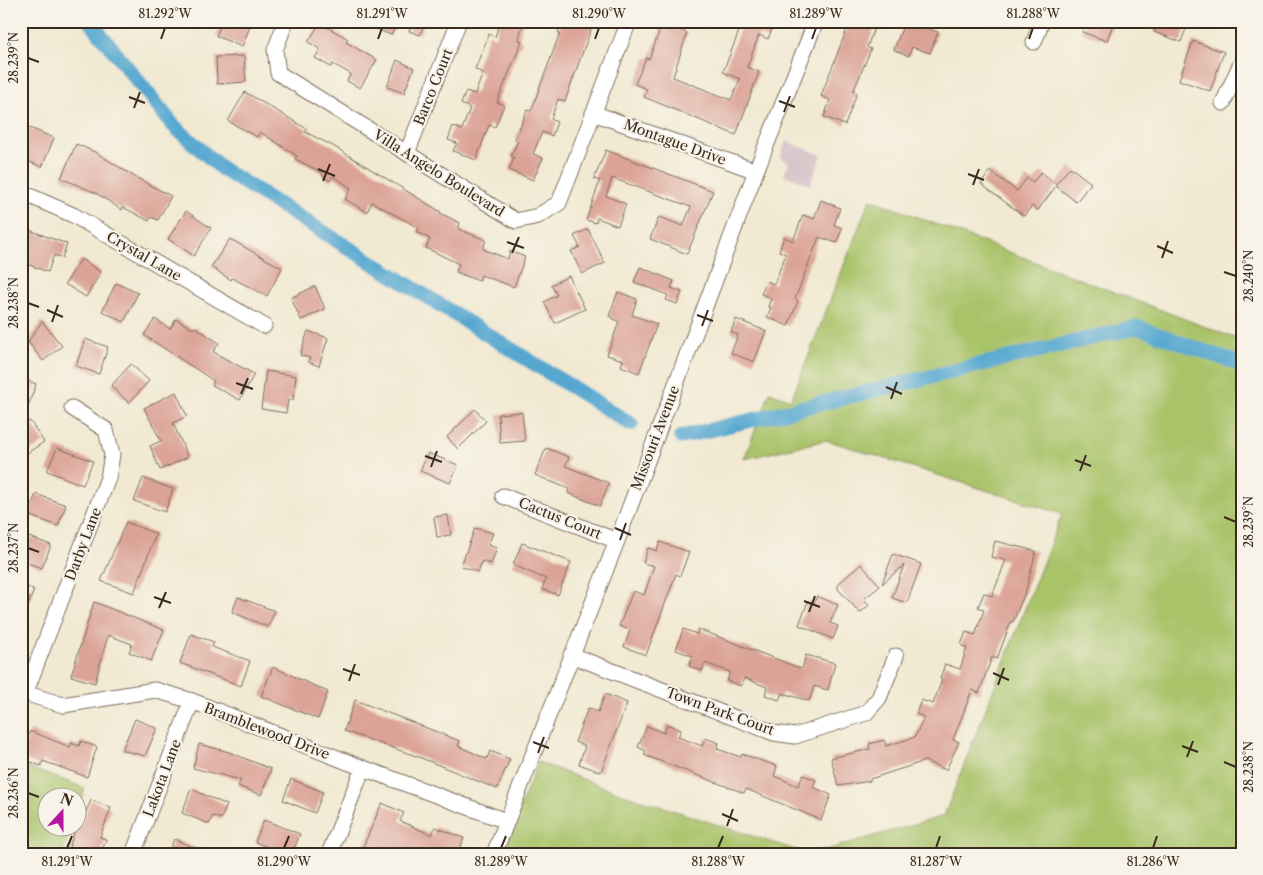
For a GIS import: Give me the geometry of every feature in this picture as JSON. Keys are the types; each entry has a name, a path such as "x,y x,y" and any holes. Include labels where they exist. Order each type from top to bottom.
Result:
{"street":[{"name":"Villa Angelo Boulevard","path":"286,21 275,50 278,73 516,221 538,216 559,202 629,21"},
{"name":"Barco Court","path":"407,153 459,21"},
{"name":"Missouri Avenue","path":"494,854 617,541 756,171 816,21"},
{"path":"1034,42 1042,21"},
{"path":"1223,103 1242,60"},
{"name":"Montague Drive","path":"594,112 756,171"},
{"name":"Crystal Lane","path":"21,192 73,214 264,326"},
{"name":"Darby Lane","path":"23,693 108,478 112,455 106,430 72,408"},
{"name":"Cactus Court","path":"503,496 617,541"},
{"name":"Town Park Court","path":"571,655 774,733 795,736 866,712 879,698 896,656"},
{"name":"Bramblewood Drive","path":"23,693 63,705 155,690 192,701 363,768 506,821"},
{"name":"Lakota Lane","path":"133,854 192,701"},
{"path":"329,854 363,768"}],"shaded area":[{"path":"786,141 822,155 810,185 784,175 789,162 780,158"}],"green space":[{"path":"870,199 1242,341 1242,854 812,854 944,816 1062,514 826,440 744,459 770,392 791,400"},
{"path":"538,762 620,793 808,854 502,854"},
{"path":"21,765 85,788 38,788 38,838 68,838 62,854 21,854"}],"building":[{"path":"222,21 252,21 242,47 216,36"},
{"path":"357,21 399,21 391,35"},
{"path":"413,21 425,21 420,35 409,31"},
{"path":"500,21 523,21 519,40 522,41 497,102 504,105 495,127 489,125 476,160 453,151 457,143 448,140 453,126 462,130 470,108 461,104 466,91 475,94 483,73 475,69 489,34 495,37"},
{"path":"562,21 594,21 565,101 558,99 551,119 557,122 552,136 542,132 533,154 543,158 533,180 509,170 514,158 511,156 518,141 515,140 527,110 531,111 560,33 558,32"},
{"path":"743,21 768,21 774,24 768,39 759,35 747,67 759,72 736,135 644,97 647,89 635,84 646,58 649,59 662,24 687,33 673,77 731,100 740,79 723,72"},
{"path":"850,21 877,21 867,47 871,49 853,92 857,93 845,125 824,117 830,100 821,96"},
{"path":"905,21 938,32 930,53 912,47 909,56 894,50"},
{"path":"1086,21 1114,21 1107,41 1082,32"},
{"path":"1158,21 1189,21 1181,42 1154,32"},
{"path":"320,23 348,39 346,42 377,60 360,88 347,81 351,74 333,64 331,67 315,58 320,49 308,42"},
{"path":"1193,41 1224,52 1210,91 1179,80"},
{"path":"244,56 246,82 217,84 216,57"},
{"path":"397,60 414,68 404,93 387,87"},
{"path":"245,92 307,129 305,132 333,146 440,213 460,223 458,229 486,240 483,249 508,259 510,251 525,257 514,287 481,275 479,281 456,272 459,264 426,248 430,239 417,232 419,228 372,202 367,212 345,199 351,188 333,176 330,181 322,175 323,173 295,159 297,156 260,132 257,137 228,121"},
{"path":"25,126 54,138 42,167 21,158 21,135"},
{"path":"76,144 95,152 135,177 171,196 158,220 151,217 149,221 123,207 122,210 96,193 61,178"},
{"path":"606,150 713,191 687,254 650,239 659,217 683,226 691,207 612,178 606,196 626,204 618,226 597,218 596,223 586,220 600,181 594,179"},
{"path":"1070,167 1091,183 1076,202 1056,186 1038,210 1032,206 1024,216 981,184 990,171 1017,191 1027,178 1033,182 1041,172 1056,184"},
{"path":"821,200 840,208 834,225 842,228 837,243 819,237 795,299 798,301 788,326 767,317 771,308 768,307 771,298 761,294 767,281 774,284 786,254 779,251 784,237 793,241 803,215 814,219"},
{"path":"186,211 211,228 194,256 168,239"},
{"path":"21,227 67,244 62,258 54,255 48,272 21,262"},
{"path":"588,229 605,263 582,274 571,251 580,247 574,236"},
{"path":"230,239 282,268 267,296 232,278 231,280 211,267"},
{"path":"81,259 101,272 86,297 65,284"},
{"path":"640,267 674,281 671,288 682,292 677,304 666,300 668,295 634,282"},
{"path":"569,276 585,309 555,323 544,302 557,295 551,285"},
{"path":"116,283 138,293 124,322 102,311"},
{"path":"315,286 325,309 301,320 291,298"},
{"path":"618,292 637,299 632,315 657,324 639,373 621,366 623,360 607,355 619,322 609,316"},
{"path":"155,319 170,329 176,319 193,329 195,327 219,343 213,352 254,374 240,400 212,385 214,381 144,335"},
{"path":"736,319 766,331 754,362 731,353 738,335 731,332"},
{"path":"42,321 62,346 43,361 28,342"},
{"path":"308,331 328,338 319,366 308,362 310,358 300,355"},
{"path":"85,339 108,347 99,374 76,366"},
{"path":"131,364 149,381 129,403 111,386"},
{"path":"266,371 296,376 293,400 288,400 286,413 261,409"},
{"path":"21,378 36,384 23,421 21,421"},
{"path":"176,392 187,416 173,423 188,457 160,470 150,446 161,441 144,408"},
{"path":"475,409 486,421 458,449 447,437"},
{"path":"522,412 525,441 500,443 498,414"},
{"path":"30,421 44,442 21,457 21,427"},
{"path":"57,448 93,461 83,485 47,471"},
{"path":"546,448 569,457 565,466 609,483 600,506 568,493 569,489 535,475"},
{"path":"428,453 458,465 450,483 420,471"},
{"path":"143,478 173,489 165,512 134,501"},
{"path":"36,494 66,505 58,526 22,513 26,502 32,504"},
{"path":"448,515 451,535 437,537 434,517"},
{"path":"126,522 156,534 134,593 101,581"},
{"path":"475,528 493,533 488,545 497,548 491,564 482,561 478,572 461,566"},
{"path":"21,534 51,545 42,568 21,561"},
{"path":"995,541 1036,551 1026,590 1013,622 1011,621 997,659 992,657 979,693 972,690 953,740 959,742 946,770 925,761 870,779 870,781 838,786 831,758 870,749 869,744 884,740 886,746 915,737 924,717 916,714 921,700 933,704 942,680 940,679 945,664 960,669 967,648 961,645 966,632 975,635 984,610 978,607 984,593 992,596 1006,560 991,557"},
{"path":"660,542 689,552 680,576 676,574 646,655 624,647 630,630 619,626 633,591 644,595 654,566 643,563 648,548 657,551"},
{"path":"522,543 571,562 558,595 542,589 546,579 513,565"},
{"path":"893,554 921,564 907,603 892,598 904,565 882,584"},
{"path":"861,564 880,586 864,599 869,605 860,613 838,589 838,584"},
{"path":"21,584 34,590 22,621 21,621"},
{"path":"817,596 838,605 830,623 838,626 833,639 799,625 808,601 814,603"},
{"path":"238,597 275,611 268,627 232,612"},
{"path":"94,602 164,630 151,661 129,652 132,644 108,635 95,683 71,676"},
{"path":"683,629 697,634 698,629 802,669 806,655 835,663 828,690 814,686 809,701 782,693 779,700 765,695 767,687 744,678 741,686 727,681 730,672 705,663 702,671 689,666 693,656 676,650"},
{"path":"191,634 214,642 212,647 250,661 241,686 180,663"},
{"path":"273,667 328,692 318,719 261,696"},
{"path":"605,694 627,703 601,772 579,764 585,746 575,742 588,708 598,712"},
{"path":"355,700 460,741 458,746 487,759 490,751 510,759 497,789 419,757 344,731"},
{"path":"135,719 157,728 145,756 122,750"},
{"path":"667,724 681,730 678,737 702,746 705,738 719,743 717,749 741,757 742,754 777,766 774,776 798,786 803,775 816,780 813,787 831,795 821,820 746,789 744,793 644,755 646,751 638,747 647,726 664,733"},
{"path":"30,731 70,747 71,743 79,746 81,741 97,747 87,777 43,761 41,766 21,758"},
{"path":"199,744 229,752 271,769 261,795 238,786 241,780 193,768"},
{"path":"291,779 323,792 315,813 283,800"},
{"path":"191,789 227,805 221,819 213,816 209,824 182,813"},
{"path":"91,800 111,808 100,837 106,839 101,854 77,854 68,850 72,838 88,838 88,807"},
{"path":"382,803 404,813 400,821 432,835 435,827 464,838 458,854 360,854"},
{"path":"264,820 300,834 292,854 284,854 255,842"},
{"path":"174,839 209,854 168,854"}],"waterway":[{"path":"90,21 173,125 222,169 631,424"},
{"path":"681,437 1137,327 1242,365"}]}
